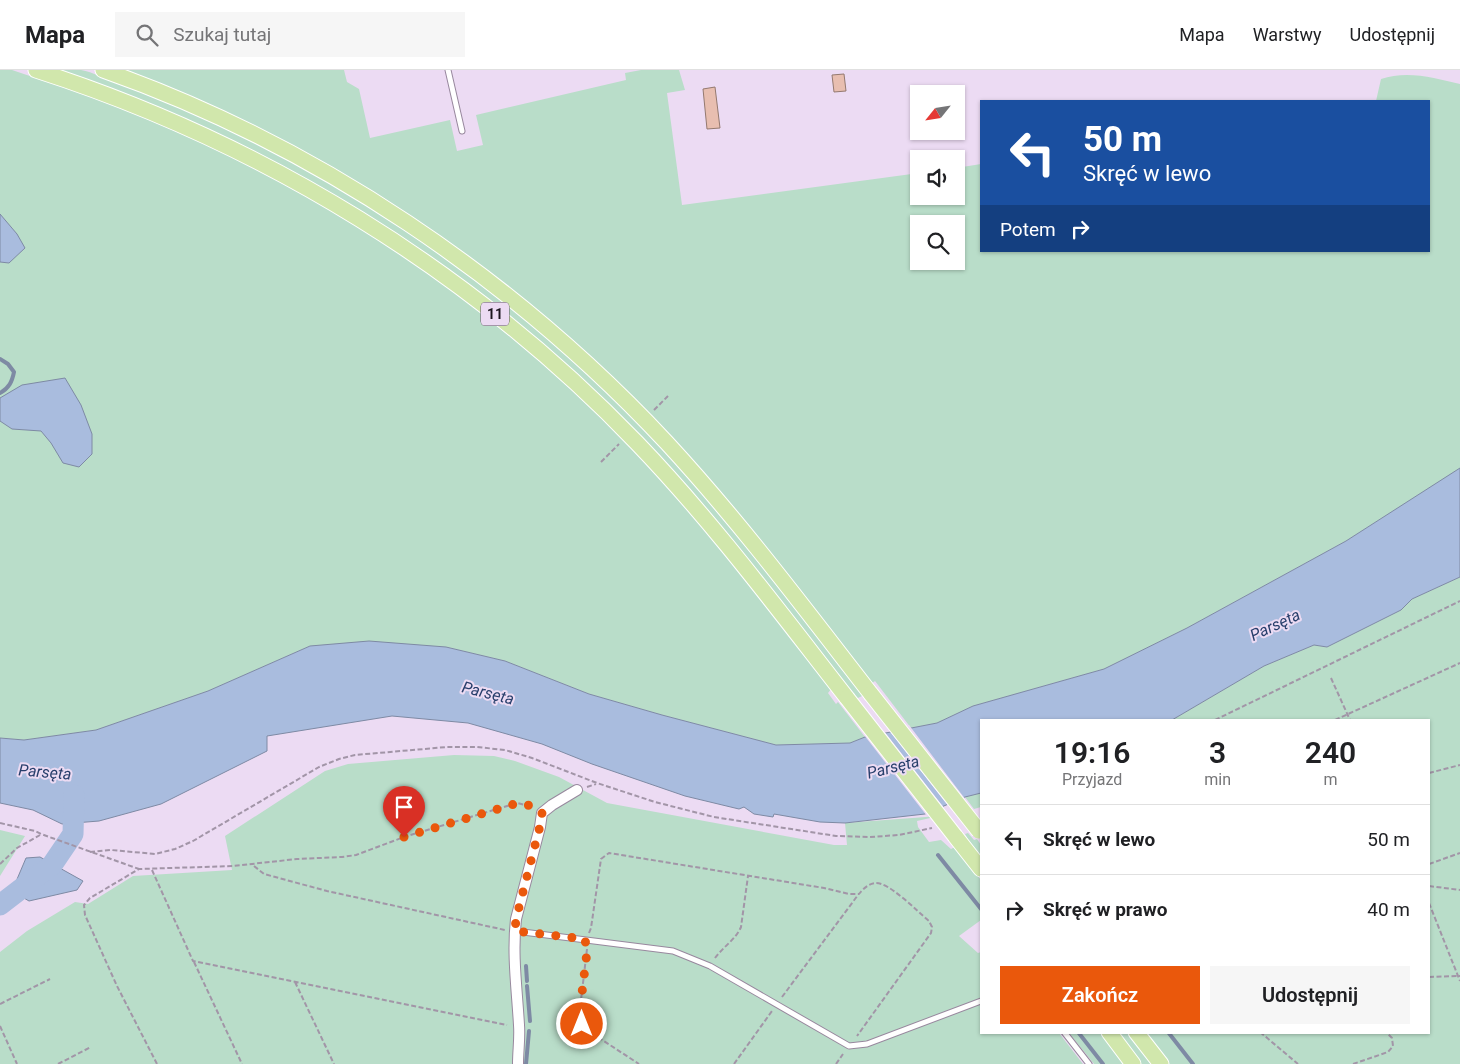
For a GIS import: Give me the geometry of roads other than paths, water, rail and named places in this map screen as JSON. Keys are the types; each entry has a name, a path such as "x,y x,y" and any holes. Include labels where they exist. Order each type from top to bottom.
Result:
{"main road":[{"name":"11","path":"36,70 102,92 153,113 214,139 274,169 359,218 469,293 565,373 639,446 715,532 980,868"},
{"name":"11","path":"103,70 136,82 258,137 320,170 372,201 442,247 520,307 603,379 681,459 747,536 980,833"},
{"path":"1110,1034 1133,1064"},
{"path":"1138,1034 1161,1064"}],"street":[{"path":"518,1064 519,1027 516,986 516,919 542,813 577,790"}],"lane":[{"path":"448,70 462,131"},
{"path":"515,931 673,951 710,966 849,1046 867,1044 980,1001"},
{"path":"1066,1034 1089,1064"}],"water":[{"path":"0,214 17,234 25,248 9,263 0,262"},
{"path":"65,378 81,405 92,434 92,454 79,467 63,463 41,431 12,429 0,421 0,398 22,385"},
{"name":"Parsęta","path":"1460,468 1460,577 1412,599 1401,610 1327,647 1314,645 1264,666 1174,719 980,719 980,793 965,797 925,814 845,823 820,822 774,814 773,817 754,814 744,807 739,809 685,796 592,764 542,744 468,723 392,716 267,736 267,751 161,804 99,821 62,824 33,810 0,803 0,738 24,740 96,730 208,691 310,646 369,641 446,647 505,661 589,694 776,745 850,743 865,737 937,723 973,706 1104,669 1187,628 1346,541"},
{"path":"40,857 83,881 77,890 29,901 12,891 26,858"}],"waterway":[{"path":"0,359 8,364 14,372 10,384 0,393"},
{"path":"0,905 52,865 73,834 74,795"},
{"path":"938,855 980,908"},
{"path":"526,966 527,981"},
{"path":"527,986 530,1021"},
{"path":"526,1064 529,1031"},
{"path":"1080,1034 1103,1064"},
{"path":"1170,1034 1193,1064"}]}
